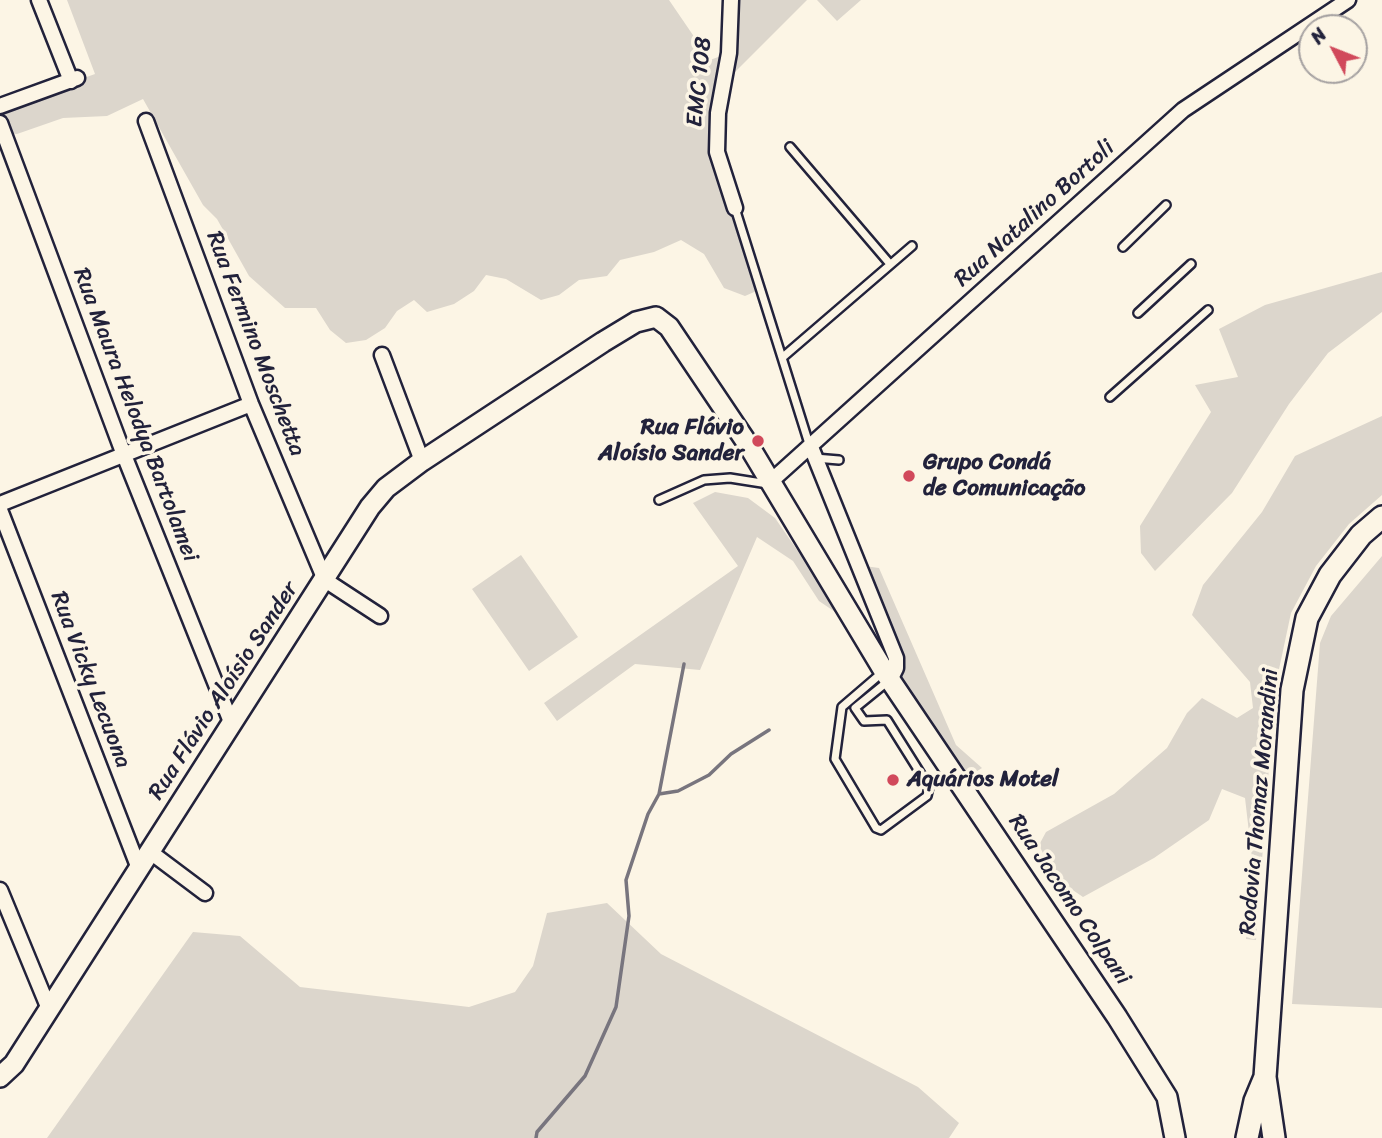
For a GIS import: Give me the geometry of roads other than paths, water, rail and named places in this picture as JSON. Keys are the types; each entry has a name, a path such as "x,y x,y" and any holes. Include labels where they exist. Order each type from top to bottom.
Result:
{"main road":[{"name":"Rodovia Thomaz Morandini","path":"1274,1138 1265,1077 1292,690 1307,618 1330,575 1361,535 1382,517"},
{"name":"Rodovia Thomaz Morandini","path":"1247,1138 1255,1101 1265,1077"}],"street":[{"path":"0,106 74,80 39,0"},
{"name":"EMC 108","path":"731,0 729,53 718,113 718,152 735,208"},
{"name":"Rua Natalino Bortoli","path":"769,483 813,452 1084,207 1183,110 1348,0"},
{"name":"Rua Fermino Moschetta","path":"146,121 251,404 325,580"},
{"name":"Rua Maura Helodya Bartolamei","path":"0,123 124,454 232,722"},
{"name":"Rua Flávio Aloísio Sander","path":"0,1077 14,1064 370,507 386,488 422,461 603,342 636,322 656,317 669,327 749,446 769,483"},
{"path":"382,355 422,461"},
{"path":"0,504 251,404"},
{"path":"813,452 896,658 896,668 887,675"},
{"name":"Rua Jacomo Colpani","path":"769,483 887,675 1124,1028 1167,1097 1175,1138"},
{"name":"Rua Vicky Lecuona","path":"0,510 144,858"},
{"path":"325,580 380,616"},
{"path":"144,858 205,893"},
{"path":"0,890 6,925 49,1009"}],"lane":[{"path":"790,147 890,264"},
{"path":"1123,247 1166,205"},
{"path":"735,208 813,452 839,460"},
{"path":"783,357 912,246"},
{"path":"1138,313 1191,264"},
{"path":"1110,397 1208,310"},
{"path":"659,500 704,480 730,478 769,483"},
{"path":"887,675 855,708 864,721 887,720 929,787 927,796 881,830 876,828 835,759 842,707 887,675"}],"waterway":[{"path":"536,1138 537,1132 585,1076 616,1007 629,916 626,880 648,814 659,794 684,664"},
{"path":"659,794 678,791 709,775 731,754 769,730"}],"place":[{"name":"Rua Flávio Aloísio Sander","path":"758,441"},
{"name":"Grupo Condá de Comunicação","path":"909,476"},
{"name":"Aquários Motel","path":"893,780"}]}
